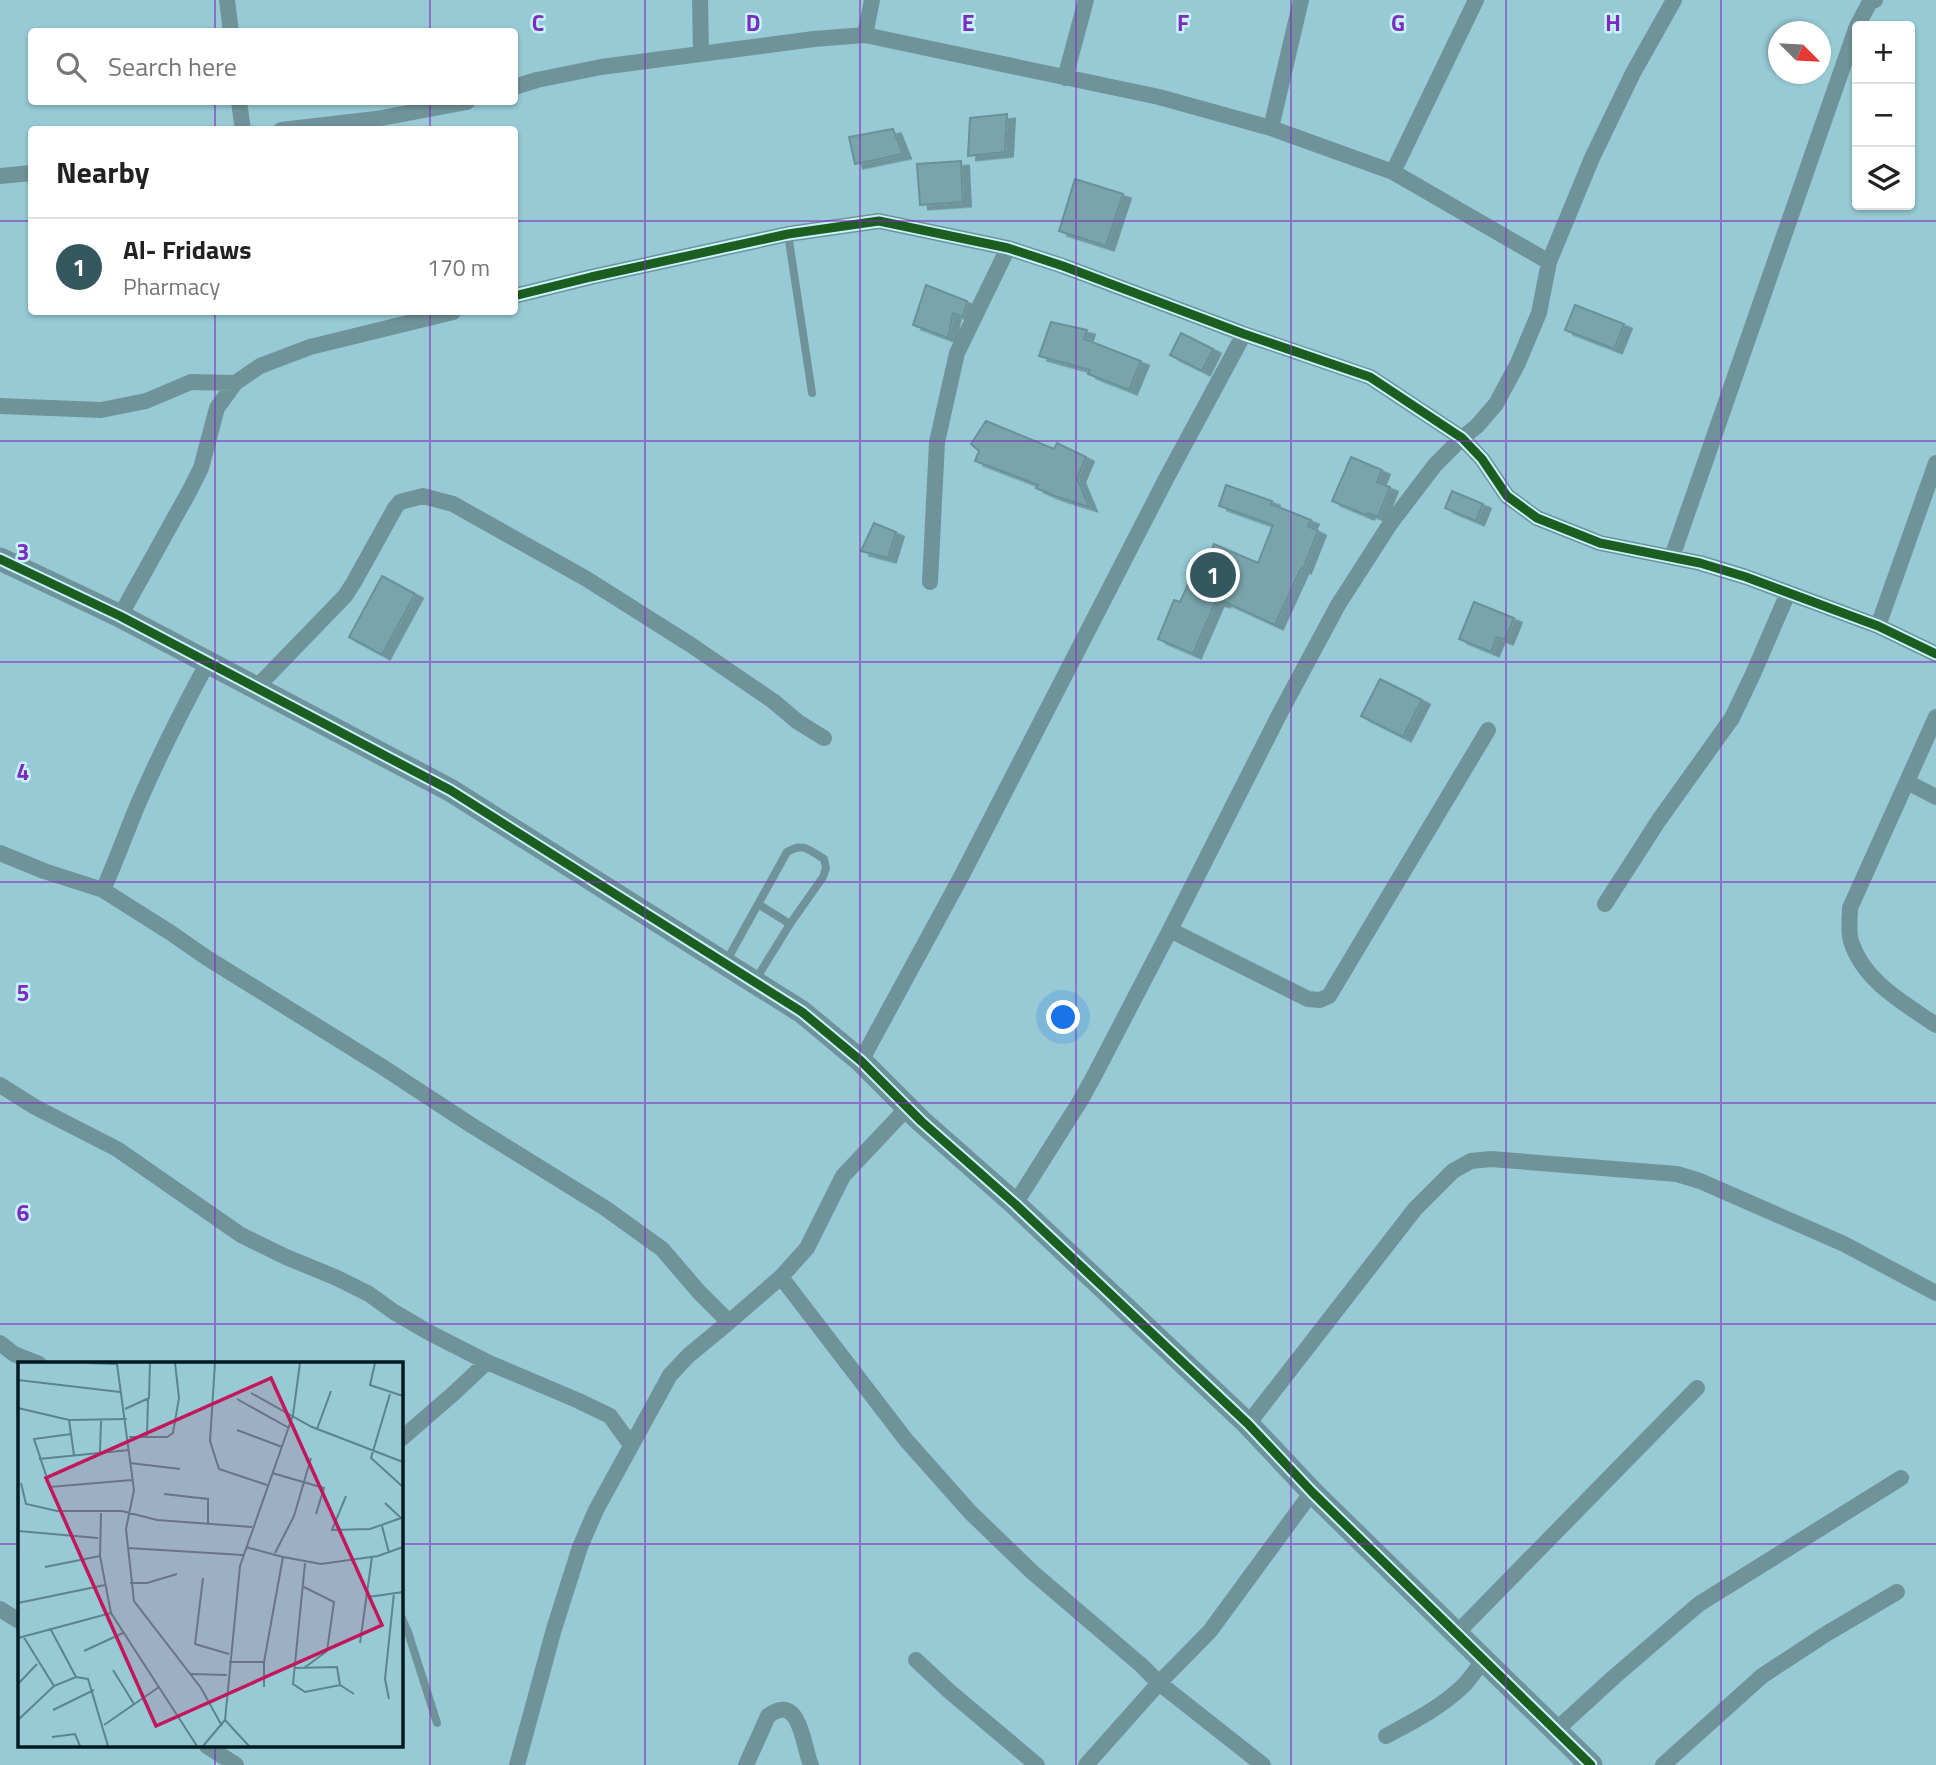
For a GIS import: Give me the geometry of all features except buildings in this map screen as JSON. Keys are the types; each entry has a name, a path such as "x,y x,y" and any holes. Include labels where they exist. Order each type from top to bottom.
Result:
{"street":[{"path":"227,0 230,28"},
{"path":"700,0 701,53"},
{"path":"865,35 872,0"},
{"path":"1065,78 1086,0"},
{"path":"1271,128 1301,0"},
{"path":"1394,172 1476,0"},
{"path":"1015,1204 1079,1102 1338,605 1390,524 1435,465 1477,426 1496,404 1518,363 1539,313 1549,262 1592,158 1633,74 1674,0"},
{"path":"1860,21 1870,2 1875,0"},
{"path":"518,86 601,67 814,39 865,35 1159,97 1271,128 1394,172 1549,262"},
{"path":"1672,557 1852,40"},
{"path":"239,105 242,126"},
{"path":"316,126 376,119 451,105"},
{"path":"0,176 28,173"},
{"path":"518,295 788,234 879,221 1008,248 1244,334 1370,376 1462,438 1482,459 1507,496 1537,519 1600,542 1723,570 1878,626 1936,654"},
{"path":"930,582 937,442 957,354 1008,248"},
{"path":"120,616 190,491 201,468 217,408 235,383 260,366 310,347 441,315"},
{"path":"861,1061 961,877 1244,334"},
{"path":"0,406 101,410 146,401 191,382 235,383"},
{"path":"1878,626 1936,463"},
{"path":"256,688 345,596 400,502 423,496 453,504 585,578 691,645 824,738"},
{"path":"0,559 120,616 450,790 802,1012 861,1061 1248,1424 1312,1492 1591,1765"},
{"path":"1605,904 1659,820 1732,718 1788,593"},
{"path":"103,890 182,710 208,662"},
{"path":"1936,717 1850,908 1850,939 1862,962 1885,991 1936,1025"},
{"path":"1170,930 1308,999 1320,1000 1329,996 1488,730"},
{"path":"1907,782 1936,797"},
{"path":"0,853 44,872 103,890 606,1208 662,1249 729,1322"},
{"path":"0,1085 35,1107 117,1149 240,1236 369,1294 430,1333 487,1362 610,1416 631,1446"},
{"path":"517,1765 554,1629 580,1547 596,1510 670,1375 689,1355 781,1277 807,1248 843,1176 908,1107"},
{"path":"1248,1424 1415,1209 1453,1171 1471,1161 1492,1159 1677,1174 1700,1181 1844,1244 1936,1293"},
{"path":"781,1277 906,1440 970,1512 1031,1571 1141,1665 1159,1684 1263,1765"},
{"path":"0,1343 14,1354 33,1362"},
{"path":"402,1438 487,1362"},
{"path":"1456,1634 1697,1388"},
{"path":"1555,1731 1699,1604 1901,1478"},
{"path":"1086,1765 1210,1631 1312,1492"},
{"path":"1663,1765 1762,1676 1896,1592"},
{"path":"0,1609 18,1621"},
{"path":"916,1660 1037,1765"},
{"path":"1386,1736 1450,1698 1464,1686 1483,1661"},
{"path":"746,1765 768,1716 780,1710 796,1717 811,1765"},
{"path":"211,1748 227,1762"}],"lane":[{"path":"788,234 812,393"},
{"path":"725,963 787,852 796,847 804,847 824,859 826,868 823,877 790,924 755,982"},
{"path":"758,904 790,924"},
{"path":"402,1618 437,1723"}],"cycle path":[{"path":"518,295 788,234 879,221 1008,248 1370,377 1462,438 1482,459 1507,496 1537,518 1600,543 1700,563 1746,577 1878,626 1936,654"},
{"path":"0,559 120,616 450,790 802,1012 861,1061 921,1121 1015,1204 1248,1424 1312,1492 1591,1765"}],"place":[{"name":"Al- Fridaws","path":"1213,575"}]}
